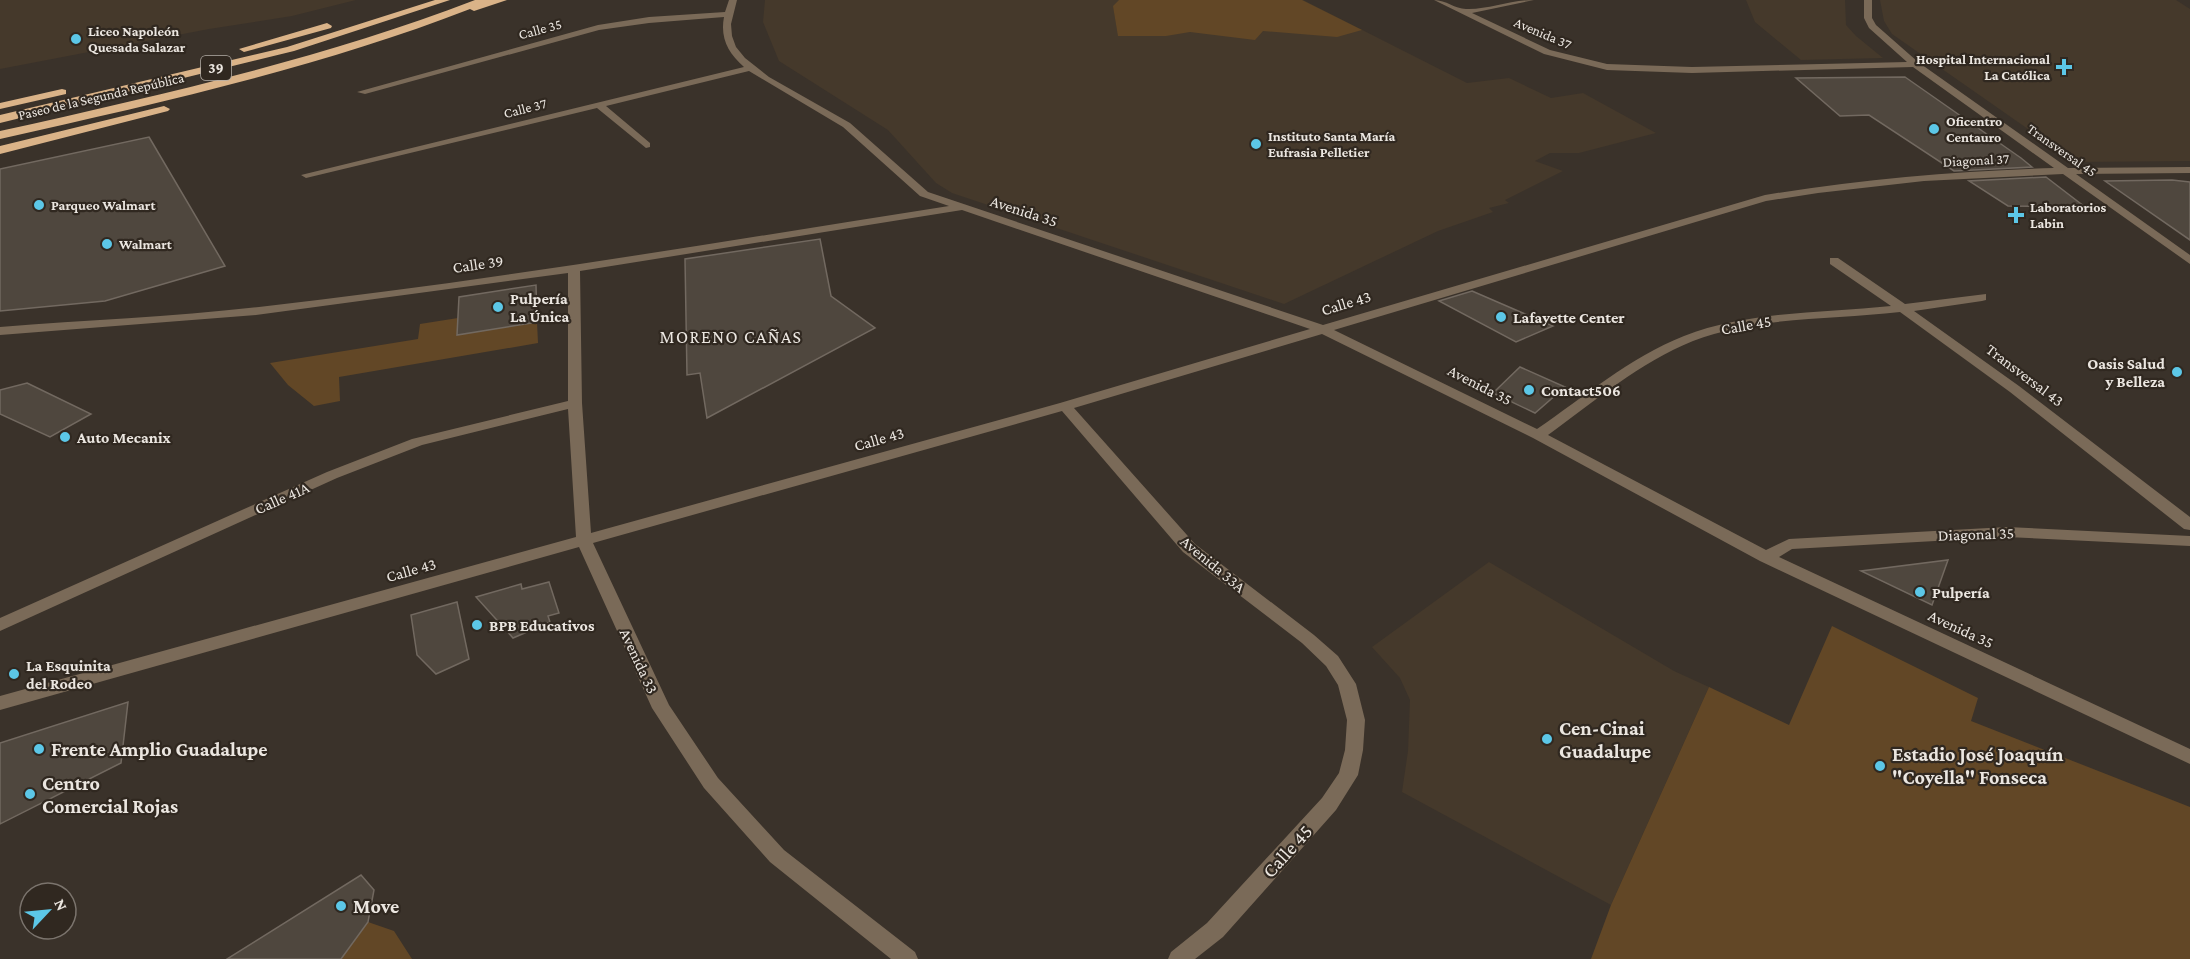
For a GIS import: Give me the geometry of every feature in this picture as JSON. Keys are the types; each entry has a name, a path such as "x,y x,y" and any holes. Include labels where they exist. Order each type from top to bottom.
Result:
{"highway":[{"name":"Paseo de la Segunda República","path":"0,119 291,50 424,3 445,0"},
{"name":"Paseo de la Segunda República","path":"0,135 249,76 408,30 484,0"},
{"path":"438,19 502,0"},
{"path":"0,106 174,68 424,3"},
{"path":"0,150 284,76 345,57 408,30"}],"street":[{"path":"728,14 733,0"},
{"name":"Avenida 37","path":"1438,0 1546,52 1607,67 1692,70 1916,64"},
{"path":"1465,12 1530,0"},
{"path":"1868,0 1868,18 1872,26 1916,64"},
{"name":"Avenida 35","path":"728,14 728,41 751,68 853,130 907,183 924,194 958,208 1322,328 1538,435 1766,557 2190,757"},
{"name":"Calle 35","path":"362,92 597,28 649,20 728,14"},
{"name":"Transversal 45","path":"1916,64 2190,260"},
{"name":"Calle 37","path":"306,175 751,68"},
{"path":"598,105 646,145"},
{"name":"Diagonal 37","path":"1765,198 1873,181 2065,170 2190,170"},
{"name":"Calle 43","path":"0,703 1065,406 1765,198"},
{"name":"Calle 39","path":"0,331 256,311 574,268 958,208"},
{"name":"Transversal 43","path":"1834,261 1905,309 2090,445 2190,525"},
{"name":"Avenida 33","path":"574,268 575,403 584,541 661,708 711,783 777,856 907,959"},
{"name":"Calle 45","path":"1538,435 1655,356 1687,339 1746,323 1905,309 1982,297"},
{"name":"Calle 41A","path":"0,625 332,476 417,442 575,403"},
{"name":"Avenida 33A","path":"1065,406 1188,548 1308,639 1332,661 1347,684 1356,720"},
{"name":"Diagonal 35","path":"1766,557 1789,544 1974,533 2062,534 2190,541"},
{"name":"Calle 45","path":"1179,959 1215,930 1329,804 1348,775 1354,750 1356,720"}],"shaded area":[{"name":"Liceo Napoleón Quesada Salazar","path":"0,0 356,0 292,16 209,29 0,69"},
{"name":"Instituto Santa María Eufrasia Pelletier","path":"765,0 1303,0 1467,83 1509,78 1551,98 1583,93 1656,133 1579,153 1550,153 1535,161 1563,171 1505,200 1509,203 1489,208 1493,212 1438,231 1284,304 952,193 936,183 888,130 779,61 763,22"},
{"path":"1119,0 1302,0 1362,30 1337,37 1263,31 1255,40 1190,32 1166,36 1118,36 1113,6"},
{"name":"Hospital Internacional La Católica","path":"1746,0 1845,0 1846,25 1883,58 1801,60 1755,22"},
{"name":"Hospital Internacional La Católica","path":"1880,0 2176,0 2190,9 2190,161 2075,162 1892,34 1884,21"},
{"path":"458,318 537,322 538,343 339,377 340,401 314,406 288,385 270,363 418,339 420,324"},
{"name":"Cen-Cinai Guadalupe","path":"1489,562 1674,671 1709,687 1611,905 1402,792 1408,751 1410,700 1400,678 1372,647"},
{"name":"Estadio José Joaquín \"Coyella\" Fonseca","path":"1832,626 1978,698 1971,721 2190,807 2190,959 1591,959 1611,905 1709,687 1789,725"},
{"path":"368,922 394,931 412,959 341,959"}],"building":[{"name":"Oficentro Centauro","path":"1905,77 2032,167 1954,171 1869,115 1840,116 1796,78"},
{"name":"Walmart","path":"149,137 225,266 105,301 0,311 0,169"},
{"path":"2046,177 2085,207 2008,206 1969,181"},
{"path":"2105,181 2190,182 2190,240"},
{"path":"820,239 831,296 875,328 707,418 700,373 687,375 685,259"},
{"name":"Pulpería La Única","path":"536,285 537,322 457,335 459,297"},
{"name":"Lafayette Center","path":"1472,291 1553,326 1516,342 1439,301"},
{"name":"Contact506","path":"1520,367 1565,387 1535,413 1493,393"},
{"path":"27,383 91,414 50,437 0,414 0,390"},
{"name":"Pulpería","path":"1948,560 1932,605 1861,571"},
{"path":"549,582 559,613 548,616 550,622 513,638 476,597 521,584 522,589"},
{"path":"457,602 469,659 436,674 417,655 411,615"},
{"name":"Centro Comercial Rojas","path":"128,702 121,763 0,824 0,743"},
{"name":"Move","path":"361,875 374,890 368,922 341,959 227,959"}],"place":[{"name":"Liceo Napoleón Quesada Salazar","path":"76,39"},
{"name":"Hospital Internacional La Católica","path":"2064,67"},
{"name":"Oficentro Centauro","path":"1934,129"},
{"name":"Instituto Santa María Eufrasia Pelletier","path":"1256,144"},
{"name":"Parqueo Walmart","path":"39,205"},
{"name":"Laboratorios Labin","path":"2016,215"},
{"name":"Walmart","path":"107,244"},
{"name":"Pulpería La Única","path":"498,307"},
{"name":"Lafayette Center","path":"1501,317"},
{"name":"Oasis Salud y Belleza","path":"2177,372"},
{"name":"Contact506","path":"1529,390"},
{"name":"Auto Mecanix","path":"65,437"},
{"name":"Pulpería","path":"1920,592"},
{"name":"BPB Educativos","path":"477,625"},
{"name":"La Esquinita del Rodeo","path":"14,674"},
{"name":"Cen-Cinai Guadalupe","path":"1547,739"},
{"name":"Frente Amplio Guadalupe","path":"39,749"},
{"name":"Estadio José Joaquín \"Coyella\" Fonseca","path":"1880,766"},
{"name":"Centro Comercial Rojas","path":"30,794"},
{"name":"Move","path":"341,906"}],"district":[{"name":"MORENO CAÑAS","path":"731,337"}]}
